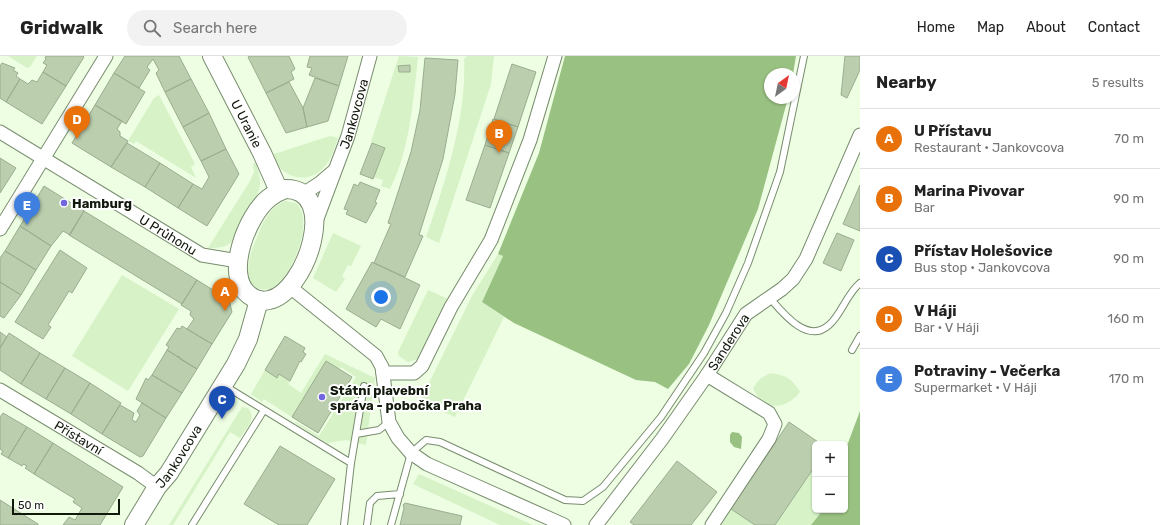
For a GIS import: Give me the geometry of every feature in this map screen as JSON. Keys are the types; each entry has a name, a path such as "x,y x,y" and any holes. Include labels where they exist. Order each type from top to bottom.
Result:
{"main road":[{"name":"U Uranie","path":"212,56 262,153 280,192"},
{"path":"259,300 246,293 241,286 238,276 238,261 242,244 258,210 268,198 280,192 292,189 303,194 310,201 314,211 315,224"},
{"name":"Jankovcova","path":"134,525 158,487 169,473 224,385 244,349 259,300 268,300 279,296 290,287 300,272 310,250 315,224"}],"street":[{"path":"0,229 106,56"},
{"name":"Jankovcova","path":"315,224 349,132 370,56"},
{"path":"383,373 414,372 422,366 451,307 491,240 530,140 555,56"},
{"name":"U Průhonu","path":"0,132 202,255 238,261"},
{"name":"Sanderova","path":"596,525 662,439 707,375 746,314 782,289 792,279 806,258 860,135"},
{"name":"Jankovcova","path":"303,194 320,183 335,170"},
{"path":"290,287 376,356 383,373 389,422 398,438 412,453 427,464 564,525"},
{"path":"707,375 769,414 774,424 769,438 712,525"},
{"name":"Přístavní","path":"0,390 138,473 158,487"}],"lane":[{"path":"391,525 412,453 426,440 440,442 565,500 582,501 603,487 661,417 704,353 726,313 748,263 780,172 804,56"},
{"path":"769,297 781,310 805,330 817,331 829,326 852,289 860,283"},
{"path":"852,350 860,336"},
{"path":"224,385 351,463"},
{"path":"344,525 351,463 364,386"},
{"path":"192,525 264,410"},
{"path":"356,434 379,430 389,422"},
{"path":"367,525 370,503 377,496 400,494"}],"shaded area":[{"path":"8,56 37,56 30,67 27,68"},
{"path":"399,56 418,57 410,124 402,158 390,189 381,186 383,180 374,177 385,148 371,142"},
{"path":"467,56 494,56 491,84 439,243 426,237 453,150 462,104 464,59"},
{"path":"565,56 796,56 794,68 764,68 764,104 786,104 758,209 709,325 689,364 668,389 655,382 636,380 514,323 482,302 503,256 498,254 539,153"},
{"path":"159,95 195,164 191,167 196,178 136,141 134,144 128,141 154,98"},
{"path":"330,136 338,138 333,153 328,162 314,175 298,177 290,175 276,164 271,155"},
{"path":"256,162 260,178 259,190 243,226 229,244 222,247 208,248 250,181 254,172 253,164"},
{"path":"285,201 296,203 301,211 303,222 299,247 294,260 281,281 269,289 255,287 251,283 248,271 252,250 265,219 279,204"},
{"path":"333,233 361,246 351,266 348,265 342,276 345,279 336,292 313,278"},
{"path":"498,254 503,256 482,302 504,317 455,417 420,401 472,296"},
{"path":"122,275 179,309 128,391 72,356"},
{"path":"428,290 448,299 418,359 408,362 399,356 398,352"},
{"path":"325,354 375,378 366,445 346,440 327,443 295,423 296,422 319,436 356,377 341,367 292,417 264,399 262,402 251,394 265,370 277,378 279,374 290,381 288,384 301,393"},
{"path":"770,373 788,378 794,383 800,392 788,403 781,405 775,406 762,401 757,396 753,388 760,379"},
{"path":"242,407 248,408 251,412 252,416 248,427 240,438 230,432 173,525 169,525"},
{"path":"860,411 860,525 811,525 821,513 848,513 848,443"},
{"path":"732,432 739,433 742,437 741,449 734,447 730,442 730,435"},
{"path":"812,470 812,513 821,513 811,525 775,525"},
{"path":"419,474 533,525 500,525 413,484"},
{"path":"731,509 755,525 719,525"}],"building":[{"path":"46,56 84,57 66,86 43,72 47,65 43,63"},
{"path":"125,56 179,56 191,79 165,92 156,73 159,70 153,59 147,67 150,70 139,88 114,73"},
{"path":"289,56 295,69 291,72 294,79 266,93 248,57"},
{"path":"310,56 348,56 339,86 309,75 312,68 307,67"},
{"path":"845,56 860,56 860,70 847,98 841,95"},
{"path":"425,58 458,60 455,94 443,159 419,235 423,236 405,277 374,263 391,224 388,223 411,152 420,110"},
{"path":"2,63 15,68 13,70 18,73 16,76 20,79 6,102 0,98 0,66"},
{"path":"512,64 536,72 518,127 494,119"},
{"path":"410,65 410,72 399,72 398,66"},
{"path":"43,72 66,86 42,124 6,102 20,79 28,84 32,80 37,82"},
{"path":"114,73 145,92 126,124 95,105"},
{"path":"315,78 339,86 328,121 307,127 303,108"},
{"path":"191,79 209,113 183,127 165,92"},
{"path":"289,82 303,108 307,127 286,133 266,93"},
{"path":"95,105 122,121 117,129 120,132 120,136 128,141 111,167 72,143"},
{"path":"209,113 226,149 201,161 183,127"},
{"path":"493,119 518,127 509,153 485,145"},
{"path":"127,143 160,163 145,187 111,167"},
{"path":"372,143 385,148 373,179 360,174"},
{"path":"485,145 509,153 490,208 466,200"},
{"path":"226,149 239,174 207,226 178,208 193,184 202,189 209,177 201,161"},
{"path":"0,158 16,168 0,193"},
{"path":"160,163 193,184 178,208 145,187"},
{"path":"360,182 380,190 375,202 377,203 366,223 346,214 348,210 344,209 354,184 358,186"},
{"path":"860,185 860,231 843,224"},
{"path":"44,186 84,211 70,235 63,231 51,246 20,226"},
{"path":"84,211 197,280 182,304 69,235"},
{"path":"20,226 51,246 36,270 5,251"},
{"path":"837,233 854,240 841,271 823,263"},
{"path":"60,250 87,268 72,293 69,291 48,325 51,327 43,339 15,322"},
{"path":"5,251 36,270 21,295 0,282 0,258"},
{"path":"372,262 420,285 400,329 381,319 376,327 346,309"},
{"path":"197,280 229,300 232,312 212,344 187,329 194,319 190,315 191,311 181,305"},
{"path":"0,282 21,295 4,318 0,316"},
{"path":"182,326 212,344 197,369 180,359 179,356 178,357 167,350 169,347 166,345 177,328 180,329"},
{"path":"0,332 7,337 0,348"},
{"path":"9,333 40,353 21,384 0,370 0,348"},
{"path":"285,336 305,348 303,352 306,354 301,362 300,361 290,381 279,374 277,378 265,370"},
{"path":"167,350 197,369 182,393 152,375"},
{"path":"40,353 65,368 46,399 21,384"},
{"name":"Státní plavební správa - pobočka Praha","path":"326,361 352,377 318,433 292,417"},
{"path":"65,368 90,383 71,414 46,399"},
{"path":"152,375 182,393 166,418 136,399 146,378 148,380"},
{"path":"90,383 121,403 102,434 71,414"},
{"path":"142,403 166,418 143,456 140,457 102,434 120,405 134,413 132,420 136,422 140,415 137,411"},
{"path":"3,413 27,427 8,458 1,454 3,451 0,449 0,417"},
{"path":"789,422 817,441 812,441 812,470 775,525 755,525 731,509"},
{"path":"27,427 53,443 34,474 25,468 27,466 23,464 22,466 8,458"},
{"path":"53,443 123,487 100,525 63,525 69,517 75,520 82,508 73,502 75,499 34,474"},
{"path":"280,446 335,479 307,525 279,525 244,504"},
{"path":"677,461 717,492 691,525 634,525 630,522"},
{"path":"0,500 38,524 38,525 0,525"},
{"path":"405,503 462,516 460,525 400,525 404,508 403,505"}],"place":[{"name":"V Háji","path":"77,139"},
{"name":"Marina Pivovar","path":"499,153"},
{"name":"Hamburg","path":"64,203"},
{"name":"Potraviny - Večerka","path":"27,225"},
{"name":"U Přístavu","path":"225,311"},
{"name":"Státní plavební správa - pobočka Praha","path":"322,397"},
{"name":"Přístav Holešovice","path":"222,419"}]}
